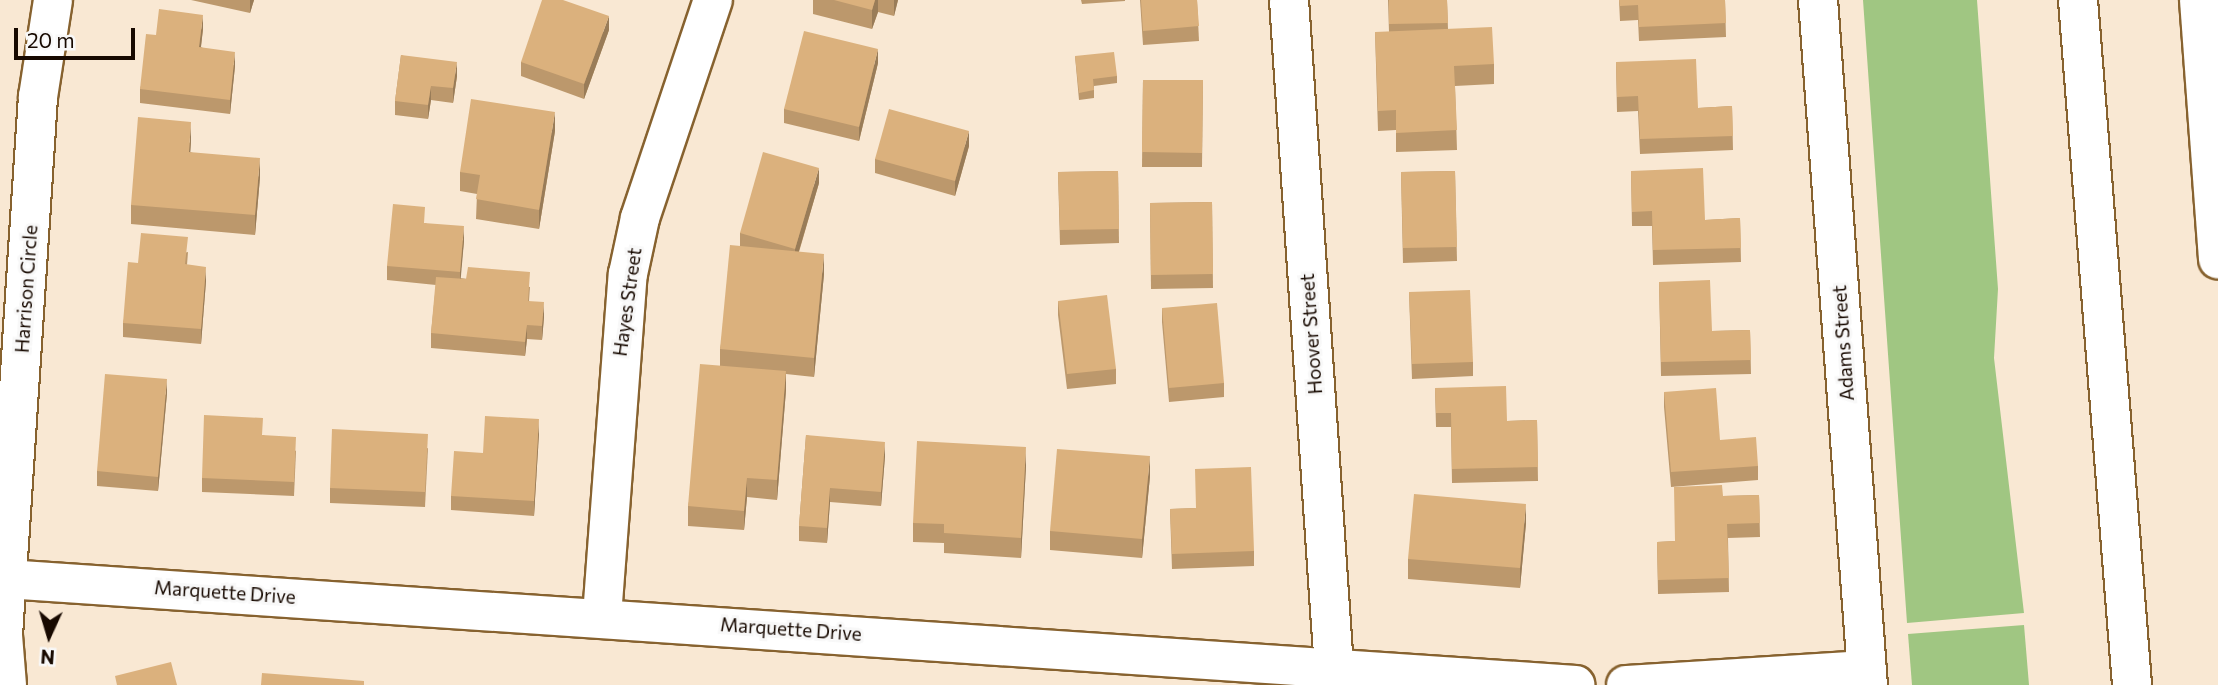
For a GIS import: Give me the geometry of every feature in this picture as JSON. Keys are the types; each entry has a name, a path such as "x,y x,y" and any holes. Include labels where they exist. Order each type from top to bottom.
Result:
{"main road":[{"name":"Harrison Circle","path":"6,685 3,635 6,579 38,97 53,0"},
{"name":"Hayes Street","path":"602,616 628,274 640,218 713,0"},
{"name":"Hoover Street","path":"1289,0 1334,668"},
{"name":"Adams Street","path":"1818,0 1868,677"},
{"path":"2078,0 2132,685"},
{"path":"2199,0 2218,259"},
{"name":"Marquette Drive","path":"6,579 602,616 1575,685"},
{"path":"1626,685 1868,677"}],"green space":[{"path":"1863,0 1977,0 1998,289 1994,358 2024,613 1907,623"},
{"path":"2024,625 2029,685 1912,685 1908,634"}],"building":[{"path":"542,0 563,0 609,16 584,84 521,62"},
{"path":"834,0 875,0 872,10"},
{"path":"1141,0 1197,0 1199,26 1143,31"},
{"path":"1389,0 1447,0 1448,23 1389,24"},
{"path":"1619,0 1725,0 1726,23 1639,27 1638,5 1620,6"},
{"path":"159,9 203,15 199,47 235,52 230,100 140,89 146,34 156,35"},
{"path":"1492,27 1494,64 1454,66 1457,130 1396,133 1396,110 1378,111 1375,32"},
{"path":"804,31 878,49 859,127 784,109"},
{"path":"1114,52 1117,76 1093,79 1094,90 1079,93 1075,56"},
{"path":"401,55 457,62 453,88 431,86 428,105 395,101"},
{"path":"1696,59 1698,108 1732,106 1733,136 1640,139 1638,96 1617,97 1616,62"},
{"path":"1143,80 1203,80 1202,153 1142,152"},
{"path":"471,99 555,112 539,210 476,199 480,175 460,172"},
{"path":"889,109 969,131 955,181 875,159"},
{"path":"138,117 191,122 189,152 260,158 255,215 131,205"},
{"path":"763,152 819,168 795,249 740,233"},
{"path":"1703,168 1705,220 1740,218 1741,248 1653,250 1652,211 1632,212 1631,171"},
{"path":"1118,171 1119,229 1060,230 1058,172"},
{"path":"1455,171 1457,247 1403,248 1401,172"},
{"path":"1212,202 1213,274 1151,275 1150,203"},
{"path":"393,204 425,207 424,223 464,226 460,272 387,266"},
{"path":"141,233 188,237 185,264 206,267 201,329 123,323 128,262 138,263"},
{"path":"730,245 824,254 814,358 720,349"},
{"path":"468,267 530,272 528,301 544,302 542,326 527,325 525,342 431,333 436,277 466,279"},
{"path":"1710,280 1712,331 1750,330 1751,360 1661,362 1659,282"},
{"path":"1470,290 1473,362 1412,364 1409,292"},
{"path":"1107,295 1116,369 1067,374 1058,301"},
{"path":"1217,303 1224,383 1169,388 1162,308"},
{"path":"700,364 786,371 777,480 747,478 744,511 688,506"},
{"path":"105,374 167,379 158,477 97,471"},
{"path":"1506,386 1507,421 1537,420 1538,467 1452,469 1451,413 1436,413 1435,388"},
{"path":"1716,388 1720,440 1756,437 1758,466 1671,472 1664,392"},
{"path":"204,415 263,418 262,435 296,437 294,482 202,478"},
{"path":"485,416 539,419 534,501 451,496 454,451 483,453"},
{"path":"332,429 428,434 425,492 330,488"},
{"path":"806,435 885,442 881,492 830,488 827,528 799,526"},
{"path":"917,441 1026,447 1021,538 944,533 944,524 913,523"},
{"path":"1057,449 1150,456 1142,539 1050,531"},
{"path":"1251,467 1254,551 1172,554 1170,509 1196,508 1195,469"},
{"path":"1722,485 1723,496 1759,495 1760,523 1727,524 1729,578 1658,580 1657,542 1675,541 1674,487"},
{"path":"1414,494 1526,504 1520,568 1408,559"},
{"path":"171,662 177,685 117,685 115,676"},
{"path":"262,673 364,681 364,685 261,685"}]}
